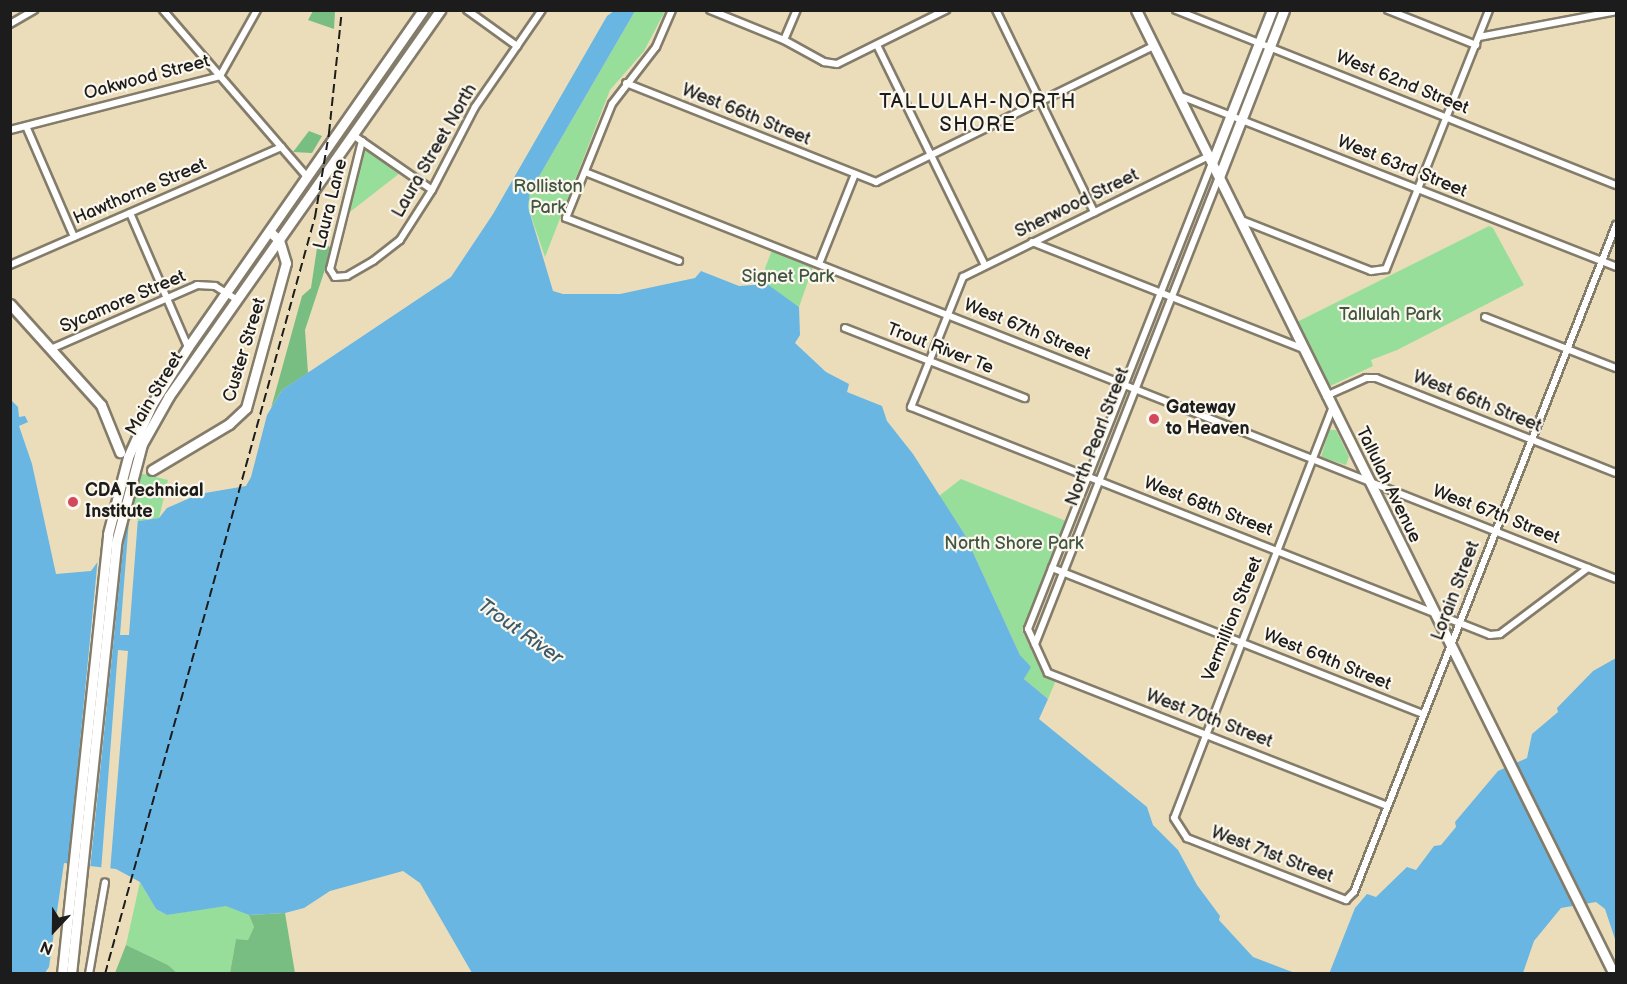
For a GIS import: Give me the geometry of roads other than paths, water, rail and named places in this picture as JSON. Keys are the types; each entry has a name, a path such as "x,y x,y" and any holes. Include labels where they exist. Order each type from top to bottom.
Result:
{"main road":[{"name":"Main Street","path":"71,974 108,534 116,492 188,347 423,10"},
{"name":"Main Street","path":"139,442 380,97 438,10"},
{"name":"Tallulah Avenue","path":"1136,10 1433,612 1511,760 1614,974"},
{"name":"North Pearl Street","path":"1211,160 1272,10"},
{"name":"North Pearl Street","path":"1219,177 1284,10"},
{"path":"269,231 279,240"},
{"name":"Custer Street","path":"152,470 230,424 246,408 284,277 286,263 279,240"},
{"path":"10,304 53,348 100,405 120,452"},
{"name":"Main Street","path":"62,974 79,871"}],"street":[{"path":"10,24 34,10"},
{"path":"163,10 171,14 307,177"},
{"name":"Oakwood Street","path":"10,130 220,75 257,10"},
{"path":"467,10 517,46"},
{"name":"Laura Street North","path":"331,274 347,276 387,251 413,222 470,117 542,10"},
{"path":"672,10 656,47 612,104 566,218 679,261"},
{"path":"710,10 784,40 824,62 837,64 946,10"},
{"path":"784,40 797,10"},
{"path":"996,10 1094,212"},
{"name":"West 62nd Street","path":"1176,10 1617,185"},
{"path":"1388,10 1476,45"},
{"path":"1239,219 1382,272 1390,265 1489,10"},
{"path":"1479,37 1617,11"},
{"path":"877,45 985,265"},
{"name":"West 66th Street","path":"626,83 876,182 1154,46"},
{"path":"368,89 380,97"},
{"name":"West 63rd Street","path":"1178,94 1617,267"},
{"path":"26,126 74,237"},
{"path":"353,135 432,190"},
{"name":"Laura Lane","path":"331,274 362,141"},
{"name":"Hawthorne Street","path":"10,265 282,147"},
{"name":"Sherwood Street","path":"947,314 960,281 985,265 1094,212 1211,160"},
{"name":"North Pearl Street","path":"1035,644 1028,629 1211,160"},
{"name":"West 67th Street","path":"585,172 1617,579"},
{"path":"819,264 855,174"},
{"name":"North Pearl Street","path":"1035,644 1219,177"},
{"path":"130,213 188,347"},
{"name":"Lorain Street","path":"1346,900 1354,892 1617,225"},
{"path":"1032,243 1303,349"},
{"name":"Sycamore Street","path":"53,348 167,298 207,284 226,292 237,300"},
{"path":"929,361 947,314"},
{"path":"1485,316 1617,368"},
{"name":"Trout River Te","path":"845,328 1024,398"},
{"name":"West 68th Street","path":"929,361 911,407 1495,635 1588,568"},
{"name":"West 66th Street","path":"1326,396 1371,377 1617,473"},
{"name":"Vermillion Street","path":"1186,838 1178,828 1174,811 1332,409"},
{"name":"West 69th Street","path":"1052,568 1423,714"},
{"name":"West 70th Street","path":"1035,644 1048,673 1387,806"},
{"name":"West 71st Street","path":"1186,838 1346,900"},
{"path":"88,974 105,882"}],"water":[{"name":"Trout River","path":"614,11 635,11 530,192 528,207 553,291 563,294 620,294 695,278 701,271 739,286 767,284 799,307 800,335 795,343 826,372 849,384 847,392 882,406 887,421 913,454 965,535 1020,655 1031,667 1024,679 1048,699 1039,719 1147,807 1153,825 1178,850 1197,885 1220,916 1219,920 1253,957 1295,973 472,973 420,883 403,871 330,891 304,908 285,913 249,915 226,906 167,915 156,909 140,882 116,869 64,863 49,967 45,973 11,973 10,399 18,407 19,417 25,416 28,422 19,426 32,464 56,574 91,571 126,523 159,518 167,508 199,494 246,486 251,477 267,415 282,390 451,277 493,214 607,16"},
{"path":"1616,658 1616,942 1605,909 1596,902 1561,908 1534,941 1523,973 1329,974 1355,908 1367,894 1376,897 1407,867 1416,870 1434,846 1441,845 1456,827 1455,822 1498,771 1527,758 1532,734 1558,712 1557,708 1593,671"}],"railway":[{"path":"105,974 315,217 329,133 342,10"}],"place":[{"name":"Gateway to Heaven","path":"1154,419"},
{"name":"CDA Technical Institute","path":"73,502"}],"district":[{"name":"TALLULAH-NORTH SHORE","path":"978,114"}],"park label":[{"name":"Rolliston Park","path":"548,198"},
{"name":"Signet Park","path":"788,277"},
{"name":"Tallulah Park","path":"1390,315"},
{"name":"North Shore Park","path":"1014,544"}]}
